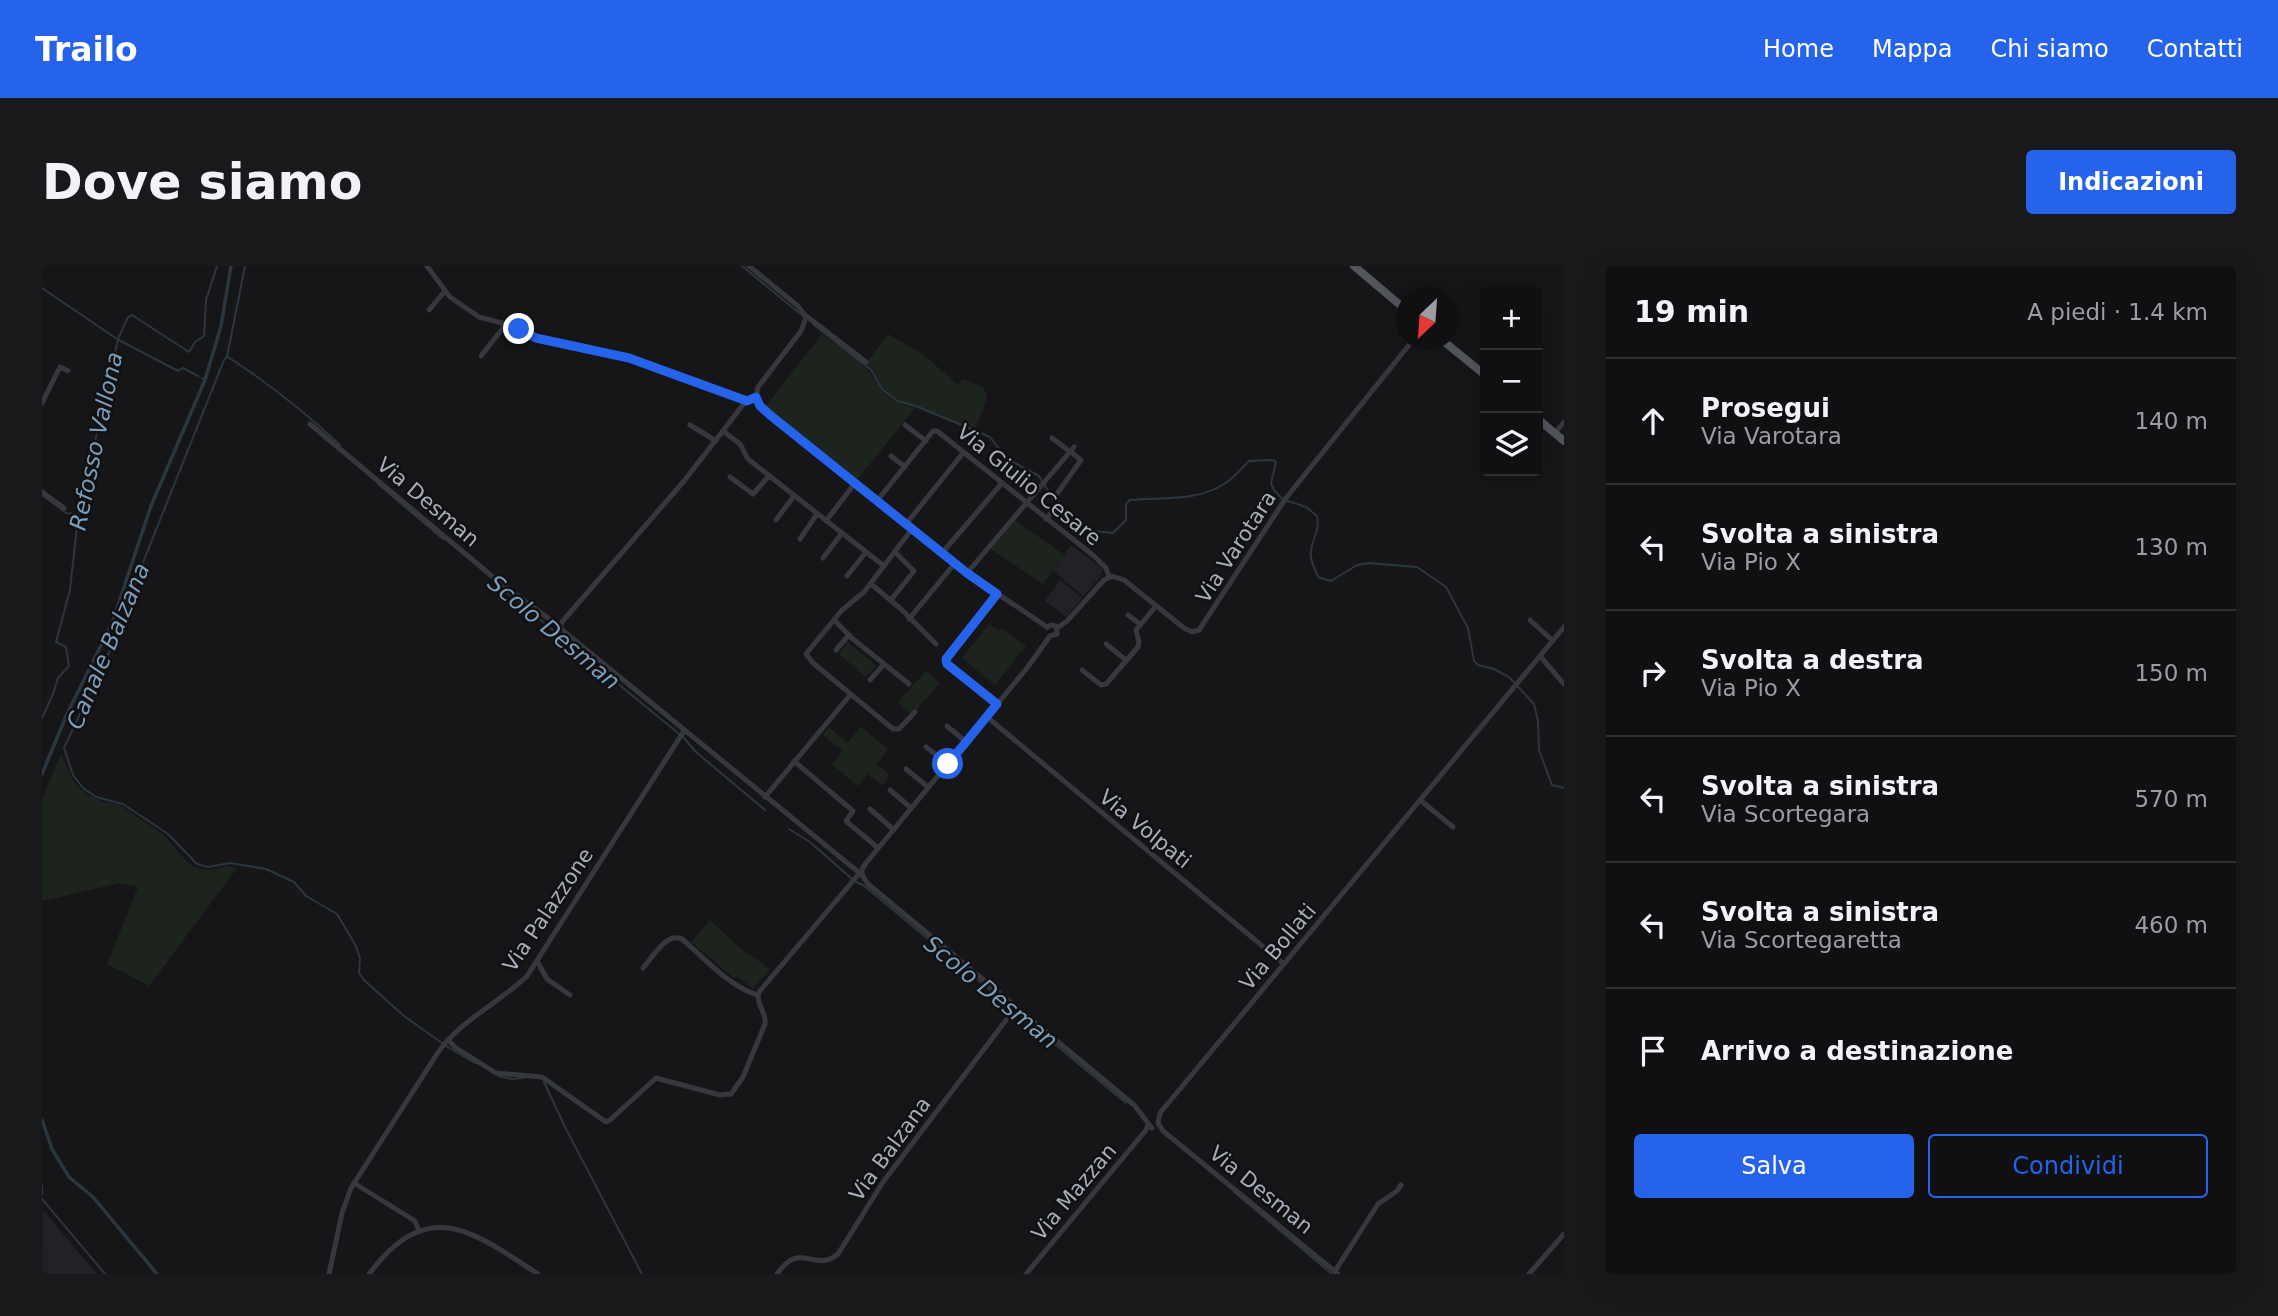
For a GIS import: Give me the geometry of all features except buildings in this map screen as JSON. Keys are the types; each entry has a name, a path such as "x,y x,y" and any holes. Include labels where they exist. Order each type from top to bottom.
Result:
{"main road":[{"path":"1359,266 1396,301"},
{"path":"1454,350 1480,371"},
{"path":"1543,423 1564,441"}],"street":[{"path":"435,266 428,269 444,291 479,317 506,324 536,338 638,361 747,401"},
{"path":"749,266 805,318 866,362"},
{"path":"429,310 444,291"},
{"path":"805,318 801,331 760,385 756,397 760,406 955,564 1047,627 1051,636"},
{"path":"481,356 506,324"},
{"name":"Via Varotara","path":"1110,577 1119,577 1184,628 1192,632 1199,630 1285,500 1405,350"},
{"path":"42,404 60,368 68,371"},
{"path":"561,625 747,401 756,397"},
{"path":"1555,433 1564,422"},
{"name":"Via Desman","path":"310,424 499,582 561,625 563,632 683,734 862,875"},
{"path":"690,425 716,441"},
{"path":"877,501 926,441 905,425"},
{"path":"723,431 740,444 746,458 884,566"},
{"name":"Via Giulio Cesare","path":"926,441 933,431 937,431 1104,565 1110,577"},
{"path":"1046,519 1058,505 1054,498 1081,460 1072,450 1052,438"},
{"path":"967,573 1072,450"},
{"path":"906,524 964,453"},
{"path":"891,456 905,467"},
{"path":"730,477 752,494 769,476"},
{"path":"826,521 855,483"},
{"path":"942,553 1002,483"},
{"path":"42,492 64,508"},
{"path":"776,520 794,496"},
{"path":"800,539 817,514"},
{"path":"912,529 871,584 834,620 806,654 896,730 915,712"},
{"path":"822,558 842,533"},
{"path":"847,576 866,552"},
{"path":"891,600 914,571 895,552"},
{"path":"909,619 955,564"},
{"path":"1057,628 1068,621 1100,584 1110,577"},
{"path":"871,584 936,644"},
{"path":"997,594 947,657 946,662 997,704"},
{"path":"1083,670 1101,685 1106,684 1139,644 1135,632 1156,606"},
{"path":"1128,615 1140,624"},
{"path":"834,620 909,684"},
{"path":"1530,620 1553,640"},
{"path":"1047,627 1053,625 1057,628"},
{"name":"Via Bollati","path":"1152,1123 1564,626"},
{"path":"1057,628 1057,634 1051,636 878,848 864,866 862,875 868,884 1152,1123"},
{"path":"836,650 849,635"},
{"path":"1106,644 1126,660"},
{"path":"1540,656 1564,684"},
{"path":"870,680 884,664"},
{"path":"765,797 851,694"},
{"name":"Via Volpati","path":"987,717 1283,965"},
{"path":"947,726 967,741"},
{"name":"Via Palazzone","path":"329,1274 342,1213 354,1183 445,1043 512,991 527,976 683,734"},
{"path":"926,747 948,764"},
{"path":"794,761 853,811 846,821 878,848"},
{"path":"906,769 928,788"},
{"path":"890,790 911,808"},
{"path":"1420,800 1452,827"},
{"path":"870,809 894,830"},
{"path":"757,995 858,875 862,875"},
{"path":"445,1043 453,1045 496,1073 542,1077 608,1121 659,1077 720,1095 733,1092 743,1077 765,1024 766,1017 757,995 748,992 717,970 676,936 668,939 643,968"},
{"path":"537,961 547,979 570,995"},
{"name":"Via Balzana","path":"777,1274 786,1261 791,1259 804,1258 824,1263 831,1261 838,1254 883,1182 1015,1009"},
{"name":"Via Desman","path":"1152,1123 1337,1273"},
{"name":"Via Mazzan","path":"1026,1274 1152,1123"},
{"path":"354,1183 415,1221 419,1231"},
{"path":"1337,1273 1377,1204 1397,1191 1401,1185"},
{"path":"369,1274 395,1243 419,1231 438,1228 459,1229 476,1236 538,1274"},
{"path":"1530,1274 1564,1234"}],"shaded area":[{"path":"822,334 864,367 892,399 915,408 857,480 765,407"},
{"path":"888,334 924,355 958,385 962,379 983,387 987,397 976,427 928,413 884,391 865,365"},
{"path":"1015,520 1064,555 1043,584 991,549"},
{"path":"1071,545 1103,569 1100,577 1083,596 1053,571"},
{"path":"1060,580 1082,598 1066,617 1045,601"},
{"path":"989,624 999,631 1002,628 1026,646 995,685 962,658"},
{"path":"848,642 876,666 866,677 839,654"},
{"path":"926,671 940,683 912,715 898,702"},
{"path":"829,727 847,743 861,727 888,749 877,764 889,775 882,785 868,774 858,786 832,765 842,750 823,735"},
{"path":"61,754 74,782 87,794 102,802 118,804 164,835 188,863 209,870 227,866 237,868 149,986 107,964 138,887 119,883 42,901 42,800"},
{"path":"710,920 738,946 770,969 753,989 737,976 734,978 691,942"},
{"path":"43,1210 97,1274 42,1274"}],"waterway":[{"name":"Refosso Vallona","path":"42,718 58,678 69,666 66,647 56,642 70,590 80,499 118,339 128,317 132,315 189,352 195,342 204,336 206,300 217,266"},
{"path":"42,774 67,714 112,623 151,506 205,380 221,326 231,266"},
{"name":"Canale Balzana","path":"245,266 227,357 136,580 129,610 64,748 73,775 83,788 96,797 123,804 168,834 197,864 208,867 230,863 266,869 294,882 306,896 337,914 356,946 360,959 359,973 364,980 404,1016 442,1043"},
{"path":"742,266 804,317"},
{"name":"Refosso Vallona","path":"42,288 117,339 178,371 183,368 198,376"},
{"path":"814,325 871,370 882,389 897,401 916,406 990,437 1006,458 1039,476 1052,497"},
{"name":"Scolo Desman","path":"228,357 258,377 340,445"},
{"path":"1060,506 1084,530 1113,533 1126,520 1126,504 1130,500 1202,494 1227,482 1249,461 1273,460 1276,462 1271,483 1274,490 1282,499 1306,507 1317,516 1317,530 1311,553 1318,577 1331,581 1357,565 1369,563 1417,567 1446,587 1468,628 1474,661 1509,677 1534,704 1538,721 1539,750 1552,785 1564,788"},
{"name":"Scolo Desman","path":"378,484 443,539"},
{"path":"42,495 66,513 76,514"},
{"name":"Scolo Desman","path":"498,585 684,738 696,752 765,810"},
{"name":"Scolo Desman","path":"789,829 810,842 851,878"},
{"name":"Scolo Desman","path":"856,882 1012,1008"},
{"name":"Scolo Desman","path":"1016,1012 1126,1103"},
{"name":"Canale Balzana","path":"446,1046 475,1063"},
{"name":"Canale Balzana","path":"498,1076 523,1078"},
{"name":"Canale Balzana","path":"544,1082 642,1274"},
{"path":"42,1120 52,1149 69,1177 93,1197 157,1274"},
{"name":"Refosso Vallona","path":"42,1186 42,1195"},
{"name":"Scolo Desman","path":"1234,1192 1332,1274"},
{"name":"Refosso Vallona","path":"42,1199 105,1274"}],"route":[{"path":"519,329 536,338 629,358 747,401 756,397 760,406 770,415 997,594 946,659 947,664 997,704 948,764"}]}
